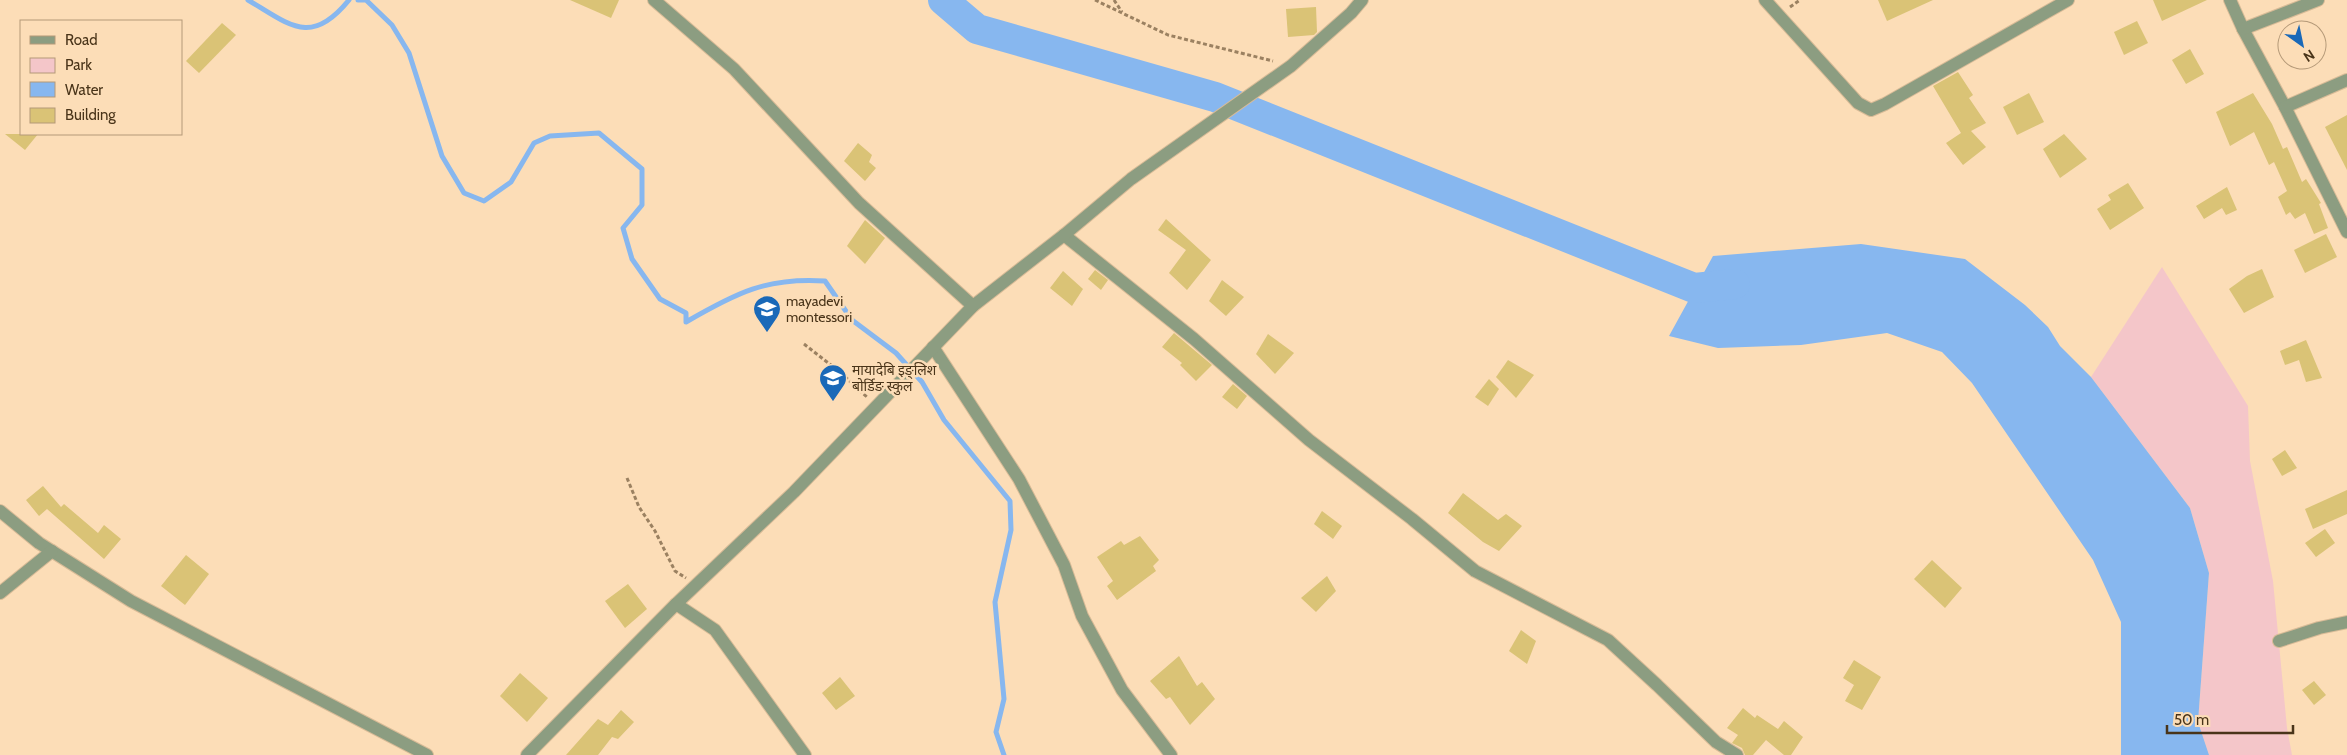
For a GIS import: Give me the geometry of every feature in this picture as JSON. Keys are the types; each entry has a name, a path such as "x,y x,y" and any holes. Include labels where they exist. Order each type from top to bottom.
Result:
{"street":[{"path":"654,0 734,69 859,203 973,306"},
{"path":"527,755 676,604 794,492 875,405 973,306 1064,235 1130,179 1194,136 1291,66 1351,13 1362,0"},
{"path":"1765,0 1858,103 1871,110 1885,104 2068,0"},
{"path":"2230,0 2243,30 2285,107 2347,232"},
{"path":"2243,30 2318,0"},
{"path":"2285,107 2347,80"},
{"path":"1064,235 1194,339 1309,440 1412,519 1475,571 1608,640 1716,742 1737,755"},
{"path":"933,347 1019,479 1064,565 1082,616 1122,690 1171,755"},
{"path":"0,511 52,551 140,605 428,755"},
{"path":"0,593 52,551"},
{"path":"676,604 715,630 805,755"},
{"path":"2279,641 2319,628 2347,622"}],"path":[{"path":"1095,0 1168,34 1291,66"},
{"path":"1114,0 1122,13"},
{"path":"804,344 841,373 875,405"},
{"path":"627,478 640,507 655,531 675,571 697,585"}],"green space":[{"path":"2162,267 2248,406 2250,461 2273,581 2287,728 2292,755 2209,755 2198,722 2209,573 2190,508 2091,377"}],"water":[{"path":"1861,244 1965,259 2025,305 2048,327 2060,346 2091,377 2190,508 2209,573 2198,722 2209,755 2121,755 2121,622 2093,560 1972,383 1942,352 1887,333 1801,345 1718,348 1669,336 1713,256"}],"building":[{"path":"570,0 619,0 611,18"},
{"path":"1878,0 1933,0 1887,21"},
{"path":"2153,0 2207,0 2162,21"},
{"path":"1316,7 1317,32 1314,35 1288,37 1286,9"},
{"path":"2137,21 2148,43 2124,55 2114,32"},
{"path":"222,23 236,35 199,73 186,61"},
{"path":"2190,49 2204,74 2186,84 2172,60"},
{"path":"1958,72 1973,95 1969,98 1986,123 1971,131 1986,147 1963,165 1946,143 1961,133 1933,86"},
{"path":"2029,93 2044,122 2017,135 2003,107"},
{"path":"2253,93 2272,124 2283,149 2287,147 2302,182 2306,179 2321,203 2319,204 2328,228 2314,234 2305,213 2295,219 2290,212 2286,215 2278,197 2287,191 2274,162 2269,165 2254,132 2230,146 2216,112"},
{"path":"2347,115 2347,170 2325,127"},
{"path":"5,134 37,135 25,150"},
{"path":"2064,134 2087,159 2060,178 2043,149"},
{"path":"858,143 872,155 869,162 876,168 865,181 844,161"},
{"path":"2128,183 2144,208 2110,230 2097,209 2111,200 2108,195"},
{"path":"2227,187 2237,210 2226,215 2222,208 2204,219 2196,206"},
{"path":"1166,219 1211,260 1187,290 1169,273 1186,250 1158,230"},
{"path":"865,220 885,238 865,264 847,246"},
{"path":"2326,234 2337,257 2305,273 2294,250"},
{"path":"2262,269 2274,297 2244,313 2229,289 2247,276"},
{"path":"1095,270 1108,280 1101,290 1088,279"},
{"path":"1063,271 1083,289 1072,306 1050,288"},
{"path":"1222,280 1244,297 1226,316 1209,301"},
{"path":"1174,333 1212,365 1196,381 1180,365 1182,363 1162,347"},
{"path":"1268,334 1294,353 1275,374 1256,354"},
{"path":"2306,340 2322,378 2306,382 2299,360 2285,365 2280,351"},
{"path":"1508,360 1534,375 1516,398 1496,377"},
{"path":"1489,379 1499,389 1488,406 1475,397"},
{"path":"1233,384 1247,396 1237,409 1222,397"},
{"path":"2285,450 2297,468 2282,476 2272,459"},
{"path":"43,486 61,507 64,504 98,533 104,525 121,539 104,559 47,509 39,516 26,500"},
{"path":"2347,490 2347,514 2313,529 2305,509"},
{"path":"1463,493 1498,520 1506,514 1522,526 1499,551 1483,542 1448,513"},
{"path":"1322,511 1342,526 1333,539 1314,524"},
{"path":"2325,529 2335,543 2316,557 2305,543"},
{"path":"1140,536 1159,560 1153,566 1156,571 1117,600 1107,586 1113,581 1097,557 1121,541 1124,545"},
{"path":"186,555 209,574 185,605 161,586"},
{"path":"1932,560 1962,588 1945,608 1914,579"},
{"path":"1327,576 1336,591 1316,612 1301,598"},
{"path":"628,584 647,609 625,628 605,601"},
{"path":"1521,630 1536,641 1527,664 1509,651"},
{"path":"1179,656 1197,686 1202,682 1215,699 1190,725 1170,697 1166,699 1150,681"},
{"path":"1854,660 1881,677 1862,710 1845,701 1854,685 1843,678"},
{"path":"520,673 548,698 527,722 500,696"},
{"path":"840,677 855,696 836,710 822,693"},
{"path":"2314,681 2326,695 2314,705 2302,690"},
{"path":"1743,708 1755,718 1757,715 1778,729 1784,721 1803,737 1791,755 1784,755 1766,740 1753,755 1745,755 1742,748 1732,743 1738,735 1727,728"},
{"path":"621,710 634,722 618,739 612,737 598,755 566,755 598,719 608,725"}],"waterway":[{"path":"248,0 276,17 300,27 311,27 323,23 335,15 349,0"},
{"path":"358,0 366,0 392,25 409,53 442,156 464,193 484,201 511,182 534,143 550,136 599,133 642,169 642,205 623,228 632,259 660,299 686,313 686,322 752,289 804,280 825,281 852,320 896,353 922,382 944,420 1010,501 1011,530 995,602 1004,699 996,732 1004,755"},
{"path":"943,0 977,29 1215,97 1694,288 1735,284"}],"place":[{"name":"mayadevi montessori","path":"767,333"},
{"name":"मायादेबि इङ्लिश बोर्डिङ स्कुल","path":"833,402"}]}
